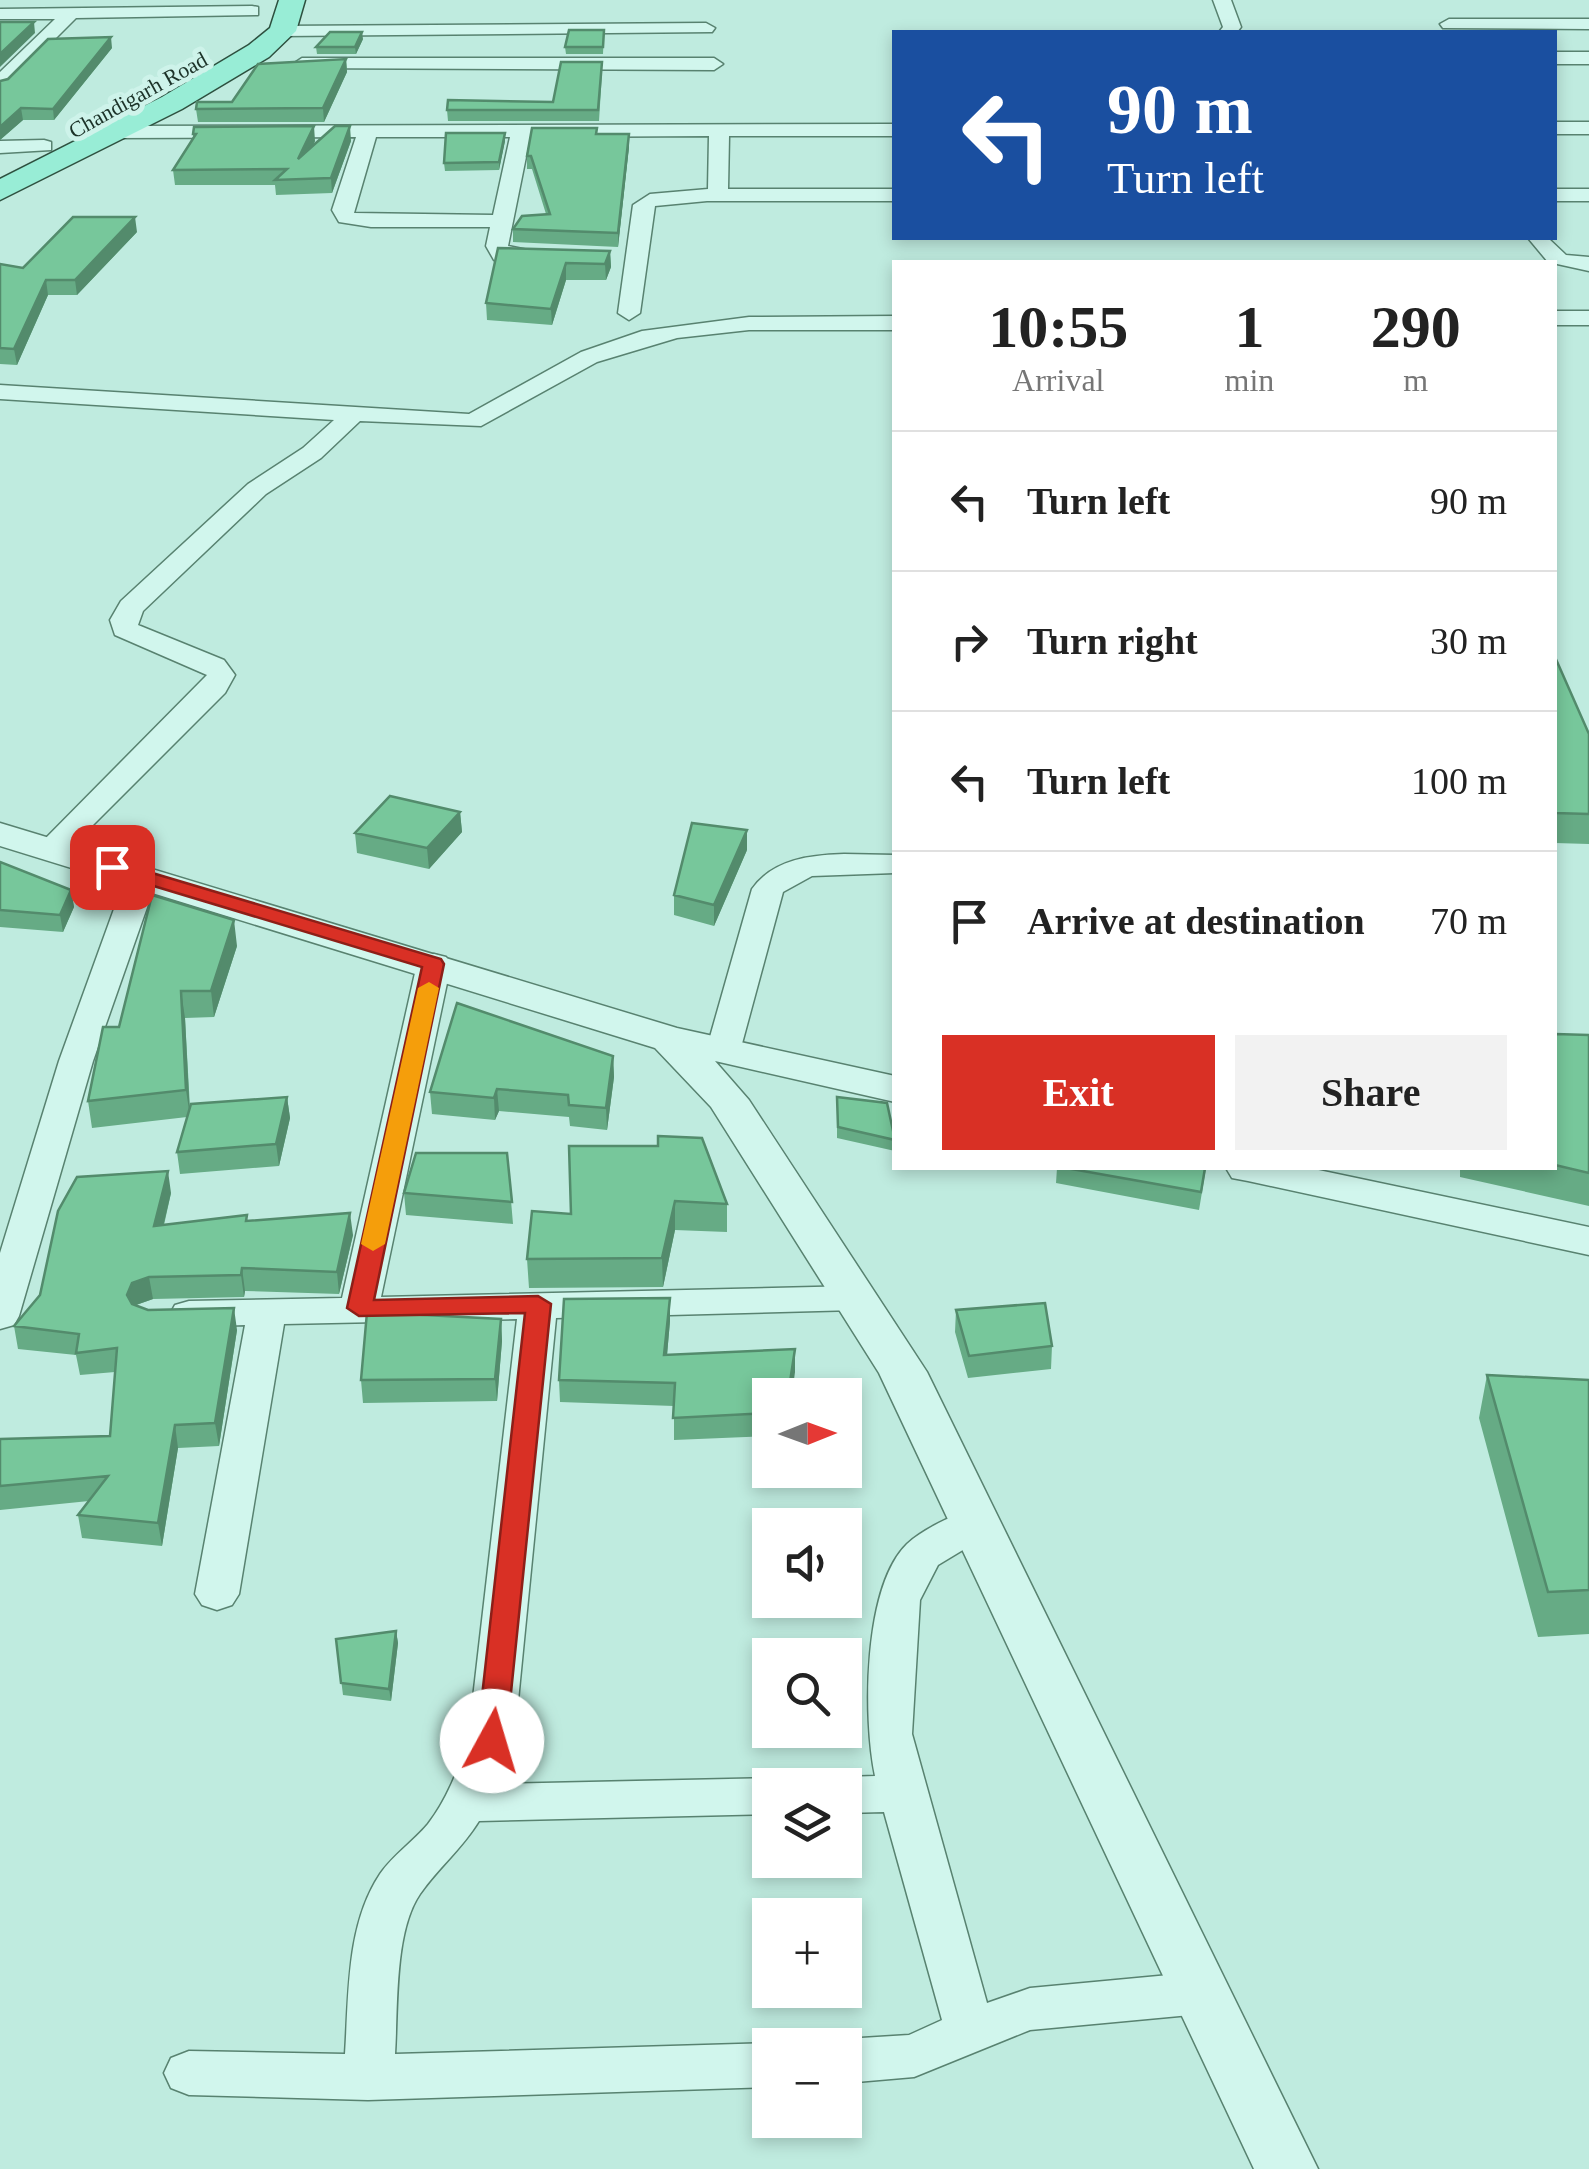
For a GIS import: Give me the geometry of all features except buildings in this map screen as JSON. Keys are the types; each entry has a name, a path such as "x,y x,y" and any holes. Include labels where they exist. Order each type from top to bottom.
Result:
{"main road":[{"path":"0,191 236,64 282,31 292,0"},
{"name":"Chandigarh Road","path":"0,169 213,55 235,36 254,6"}],"street":[{"path":"1222,0 1232,26 1229,30"},
{"path":"0,14 254,6"},
{"path":"0,83 71,13"},
{"path":"282,31 414,22 659,21 706,28"},
{"path":"1449,24 1589,24"},
{"path":"1557,58 1589,58"},
{"path":"236,64 714,64"},
{"path":"1557,128 1589,128"},
{"path":"114,132 892,130"},
{"path":"718,196 719,131"},
{"path":"521,132 497,246 502,255 565,258"},
{"path":"367,133 342,210 346,218 371,222 502,222"},
{"path":"0,147 44,146"},
{"path":"630,313 627,258 643,205 667,198 892,195"},
{"path":"1557,195 1589,195"},
{"path":"1539,240 1554,260"},
{"path":"1557,262 1589,264"},
{"path":"1557,318 1589,318"},
{"path":"0,392 472,421 604,350 679,329 892,323"},
{"path":"50,849 215,687 220,676 214,666 125,629 130,607 257,489 312,452 352,416"},
{"path":"0,834 670,1039 892,1088"},
{"path":"723,1051 768,889 778,876 805,866 892,864"},
{"path":"0,1316 76,1061 142,876"},
{"path":"359,1308 434,964"},
{"path":"670,1039 728,1100 903,1372 1286,2169"},
{"path":"1257,1170 1589,1241"},
{"path":"153,1316 856,1298"},
{"path":"368,2078 378,1942 398,1886 445,1836 466,1803 492,1741 538,1304"},
{"path":"217,1594 268,1312"},
{"path":"970,2030 902,1794 889,1734 898,1600 922,1555 976,1523"},
{"path":"862,1795 902,1794"},
{"path":"466,1803 752,1796"},
{"path":"862,2059 914,2056 970,2030 1030,2009 1201,1992"},
{"path":"189,2073 368,2078 616,2075 752,2066"}],"slow traffic":[{"path":"373,1244 429,988"}],"route":[{"path":"112,867 434,964 359,1308 538,1304 492,1741"}]}
